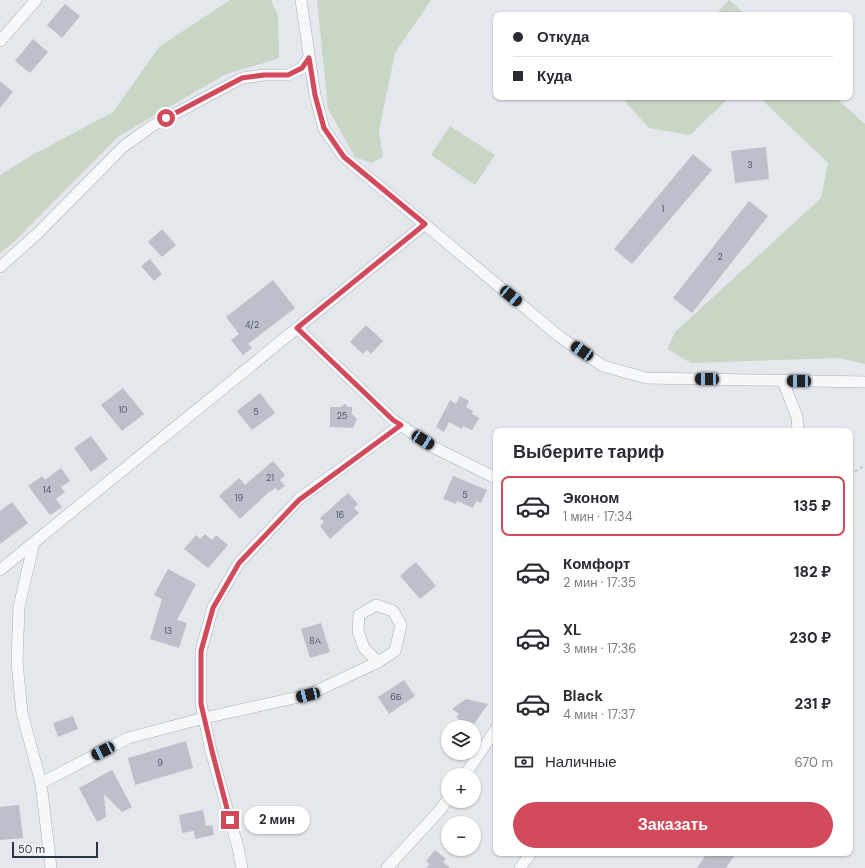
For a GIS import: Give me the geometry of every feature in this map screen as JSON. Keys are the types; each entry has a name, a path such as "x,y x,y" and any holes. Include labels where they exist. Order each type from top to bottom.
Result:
{"street":[{"path":"0,41 36,0"},
{"path":"302,0 315,95 324,128 344,157 560,336 604,366 646,378 865,382"},
{"path":"0,267 37,234 124,146 152,126 242,78 264,75 288,75 302,68 309,58"},
{"path":"0,570 425,224"},
{"path":"297,328 393,420 434,447 493,476"},
{"path":"783,381 797,417 798,428"},
{"path":"242,868 201,704 201,651 213,608 239,563 299,500 401,425"},
{"path":"34,542 19,606 17,662 22,713 41,783 51,868"},
{"path":"41,783 128,738 204,718 308,695 378,662 395,651 401,624 393,611 376,605 359,615 358,631 364,648 378,662"},
{"path":"470,768 493,733"},
{"path":"386,868 441,808"},
{"path":"520,868 529,856"}],"path":[{"path":"853,473 865,465"}],"green space":[{"path":"230,0 271,0 278,16 279,58 226,74 119,136 12,244 0,253 0,175 34,154 113,112 159,47"},
{"path":"317,0 431,0 395,53 379,131 383,157 371,163 355,157 328,109"},
{"path":"729,0 743,12 718,12"},
{"path":"624,100 727,100 690,135 649,128"},
{"path":"762,100 838,100 865,124 865,364 839,358 691,363 667,349 675,332 821,198 828,163"},
{"path":"450,126 495,155 475,185 431,155"}],"building":[{"path":"65,4 80,16 62,38 47,25"},
{"path":"33,39 48,52 30,73 15,61"},
{"path":"0,81 13,92 0,108"},
{"path":"766,147 769,179 735,183 731,151"},
{"path":"693,154 712,170 632,264 614,249"},
{"path":"749,201 768,216 692,313 673,298"},
{"path":"162,229 176,245 162,257 148,242"},
{"path":"150,259 162,274 154,281 141,266"},
{"path":"273,280 295,308 248,344 252,348 243,355 231,340 239,334 226,317"},
{"path":"366,325 383,341 371,354 367,350 363,354 350,342"},
{"path":"123,388 144,414 122,431 101,405"},
{"path":"260,393 275,413 252,430 237,411"},
{"path":"460,396 469,401 466,407 473,411 472,414 479,418 472,430 463,426 462,429 449,422 444,432 436,427 450,400 456,404"},
{"path":"345,404 348,407 352,407 352,414 357,419 353,428 330,427 330,407 341,407"},
{"path":"91,436 108,459 91,472 74,448"},
{"path":"273,461 285,475 280,480 285,486 278,491 276,488 269,492 240,519 219,496 239,478 245,485"},
{"path":"61,468 70,481 61,487 65,492 56,499 62,507 50,515 28,486 42,476 45,480"},
{"path":"453,476 487,490 481,503 476,501 473,508 457,501 456,504 443,499"},
{"path":"348,493 358,504 354,508 359,513 330,539 320,526 324,522 320,518"},
{"path":"12,502 28,523 0,544 0,511"},
{"path":"205,534 212,540 216,535 228,545 208,568 184,549 196,535 200,539"},
{"path":"416,562 436,586 420,599 400,576"},
{"path":"168,569 196,584 177,620 187,623 179,648 150,639 162,599 154,595"},
{"path":"321,623 330,652 310,658 301,629"},
{"path":"404,680 415,696 389,714 378,697"},
{"path":"466,699 488,704 477,720 460,720 456,717 459,714 452,709"},
{"path":"73,716 78,729 58,737 53,723"},
{"path":"186,741 193,768 135,785 128,758"},
{"path":"112,770 132,807 122,812 104,794 106,817 97,822 79,788"},
{"path":"19,805 23,838 0,840 0,807"},
{"path":"203,810 206,826 212,825 214,835 195,839 194,831 182,833 179,815"},
{"path":"435,850 446,859 443,862 450,868 426,868 430,864 426,861"},
{"path":"705,856 734,856 726,868 697,868"}],"route":[{"path":"166,118 242,78 264,75 288,75 302,68 309,58 315,95 324,128 344,157 425,224 297,328 393,420 401,425 299,500 239,563 213,608 201,651 201,704 230,820"}]}
